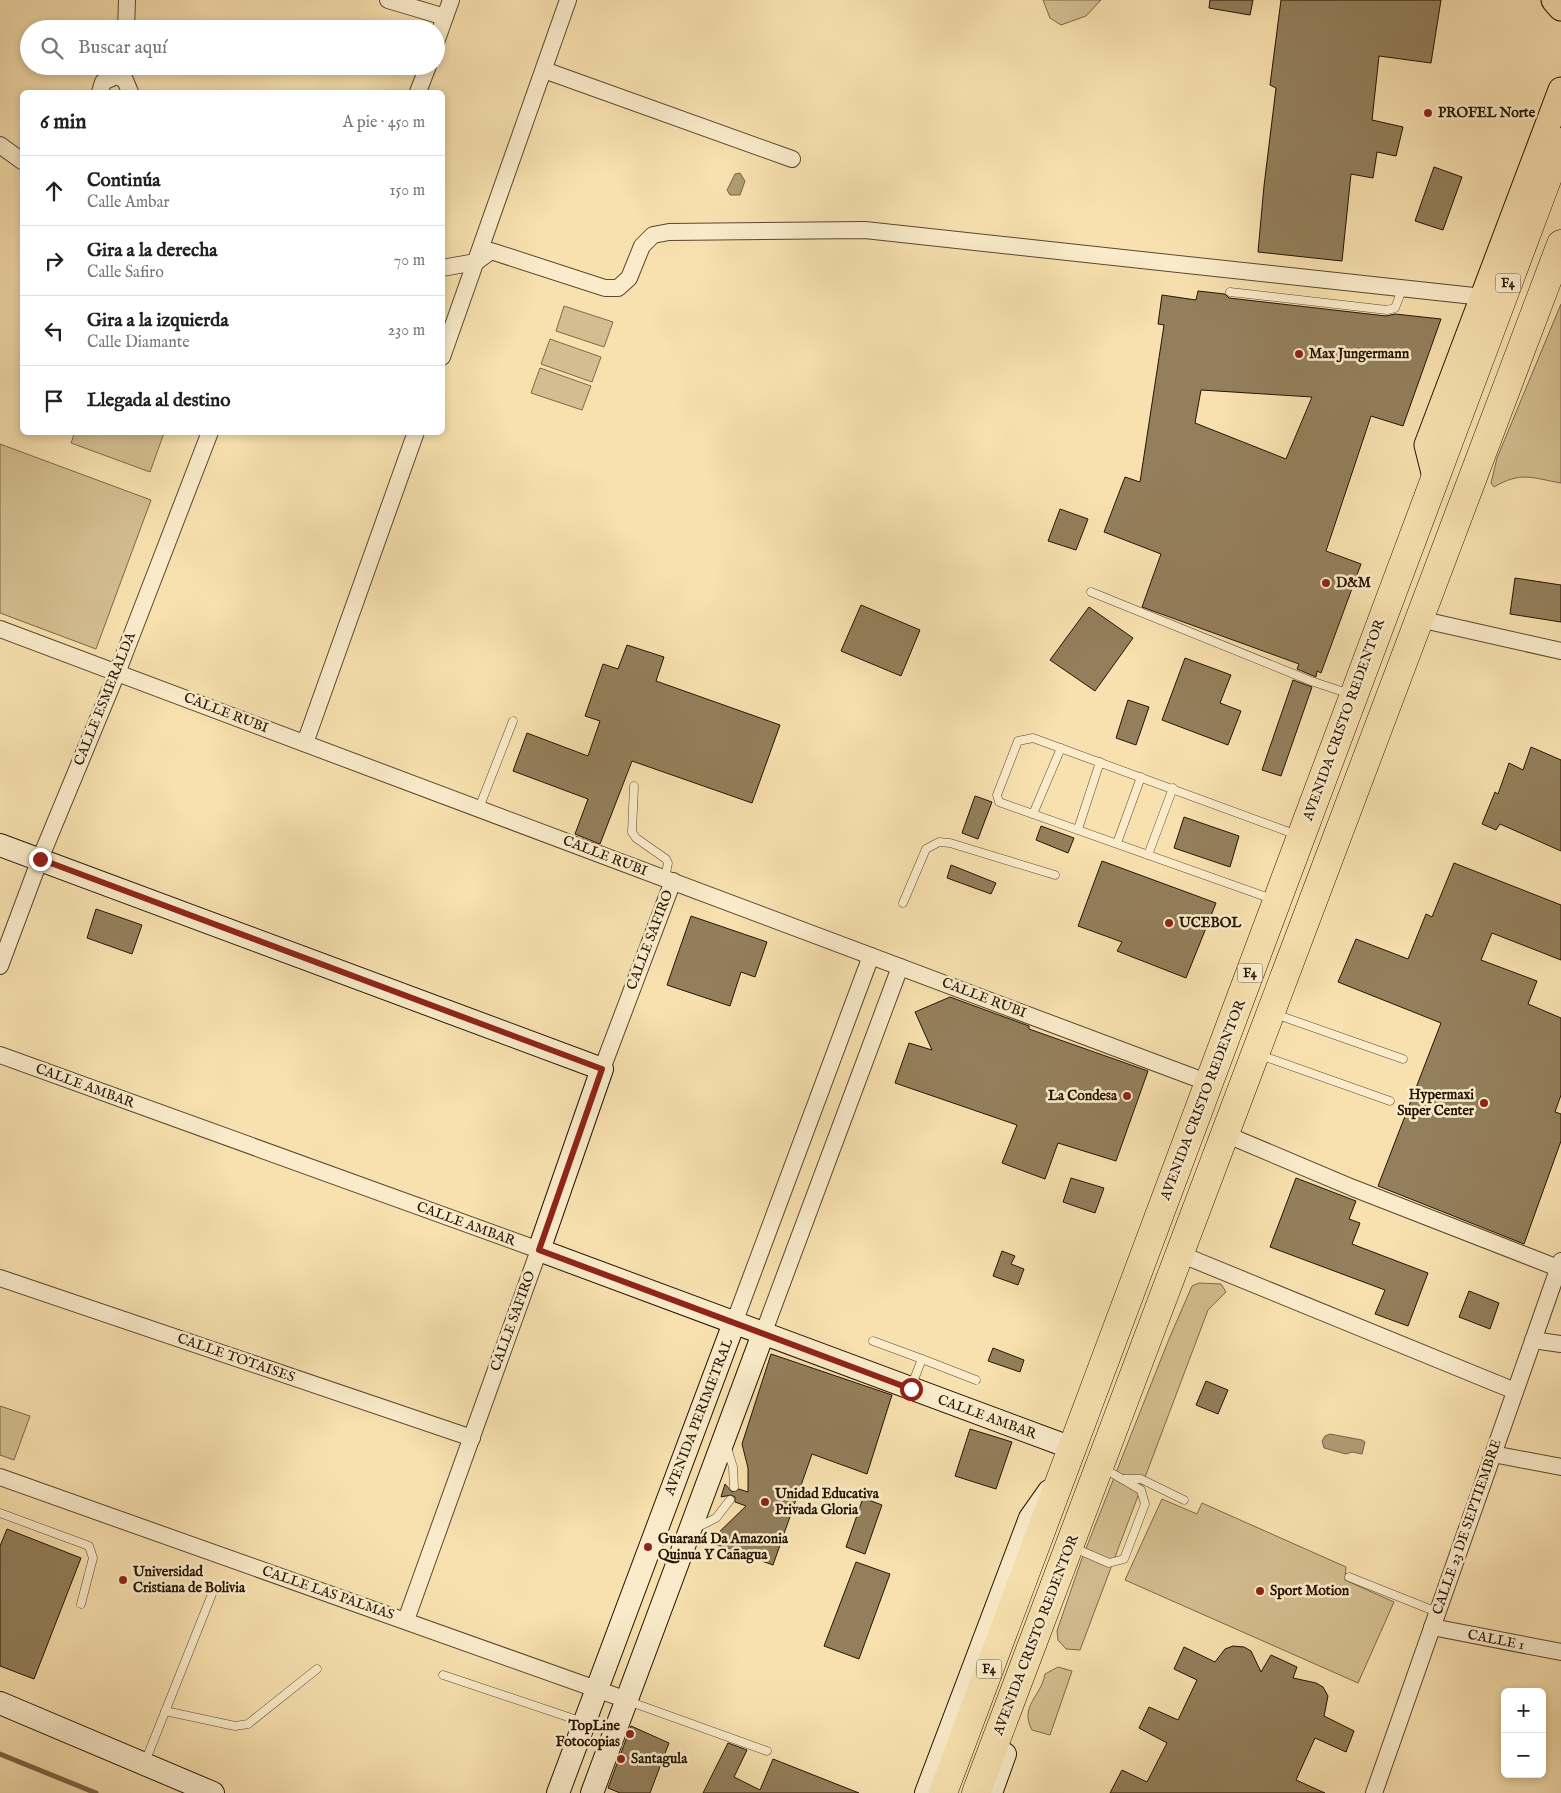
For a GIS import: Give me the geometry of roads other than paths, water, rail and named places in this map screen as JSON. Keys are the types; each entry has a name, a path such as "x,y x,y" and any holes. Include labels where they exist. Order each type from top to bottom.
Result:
{"highway":[{"name":"AVENIDA CRISTO REDENTOR","path":"943,1793 1561,142"},
{"name":"AVENIDA CRISTO REDENTOR","path":"976,1793 1106,1474 1180,1254 1561,244"}],"main road":[{"path":"1554,0 1561,8"},
{"path":"1435,477 1427,445 1561,90"},
{"name":"AVENIDA CRISTO REDENTOR","path":"1469,488 1492,463 1561,282"}],"street":[{"path":"126,20 127,0"},
{"path":"388,0 445,17"},
{"path":"444,20 451,0"},
{"path":"445,349 568,0"},
{"path":"544,70 792,159"},
{"path":"419,90 425,75"},
{"path":"100,90 107,78 116,76 127,80"},
{"path":"0,145 20,160"},
{"path":"445,267 476,262 491,251 605,288 618,288 629,278 642,246 653,235 669,232 865,230 1483,297"},
{"name":"CALLE ESMERALDA","path":"0,966 40,859 117,673 209,435"},
{"path":"305,743 415,435"},
{"path":"1419,619 1561,651"},
{"name":"CALLE RUBI","path":"0,629 1209,1083"},
{"path":"0,845 602,1069"},
{"name":"CALLE SAFIRO","path":"406,1620 669,880"},
{"name":"AVENIDA PERIMETRAL","path":"558,1793 871,956"},
{"path":"592,1793 900,967"},
{"name":"CALLE AMBAR","path":"0,1055 539,1250 911,1389 1068,1459"},
{"path":"1225,1134 1353,1188 1560,1265"},
{"path":"1180,1254 1515,1391"},
{"name":"CALLE 23 DE SEPTIEMBRE","path":"1374,1793 1560,1265"},
{"name":"CALLE TOTAISES","path":"0,1278 472,1438"},
{"path":"1533,1340 1561,1344"},
{"path":"1493,1454 1561,1467"},
{"name":"AVENIDA CRISTO REDENTOR","path":"926,1793 1030,1518 1068,1459"},
{"name":"CALLE LAS PALMAS","path":"0,1477 406,1620 626,1700"},
{"name":"AVENIDA CRISTO REDENTOR","path":"991,1793 1073,1553"},
{"name":"CALLE 1","path":"1434,1619 1561,1652"},
{"path":"0,1704 213,1793"}],"lane":[{"path":"1230,292 1387,310 1395,308 1403,287"},
{"path":"1091,592 1311,681 1353,695"},
{"path":"479,808 512,721"},
{"path":"1277,900 999,802 997,799 1018,741 1033,738 1173,788 1301,837"},
{"path":"1033,814 1060,748"},
{"path":"1078,829 1100,762"},
{"path":"1117,843 1141,777"},
{"path":"634,786 632,832 666,859 669,880"},
{"path":"1148,854 1173,788"},
{"path":"903,903 926,849 939,842 950,842 1055,875"},
{"path":"1271,1013 1403,1059"},
{"path":"1256,1053 1390,1101"},
{"path":"873,1341 976,1380"},
{"path":"911,1389 922,1359"},
{"path":"724,1439 733,1467 734,1487"},
{"path":"1106,1474 1141,1479 1184,1500"},
{"path":"1073,1553 1108,1563 1124,1559 1145,1504 1141,1490 1106,1474"},
{"path":"689,1532 716,1518 730,1500"},
{"path":"0,1513 89,1546 93,1558 81,1604"},
{"path":"1349,1577 1434,1619"},
{"path":"144,1764 212,1594"},
{"path":"165,1711 236,1726 248,1724 318,1669"},
{"path":"443,1675 584,1723"},
{"path":"626,1700 768,1751"}],"waterway":[{"path":"0,1754 96,1793"}],"place":[{"name":"PROFEL Norte","path":"1428,113"},
{"name":"Max Jungermann","path":"1299,354"},
{"name":"D&M","path":"1326,583"},
{"name":"UCEBOL","path":"1169,923"},
{"name":"La Condesa","path":"1127,1096"},
{"name":"Hypermaxi Super Center","path":"1484,1103"},
{"name":"Unidad Educativa Privada Gloria","path":"765,1502"},
{"name":"Guaraná Da Amazonia Quinua Y Cañagua","path":"648,1547"},
{"name":"Universidad Cristiana de Bolivia","path":"123,1580"},
{"name":"Sport Motion","path":"1260,1591"},
{"name":"TopLine Fotocopias","path":"630,1734"},
{"name":"Santagula","path":"621,1759"}]}
